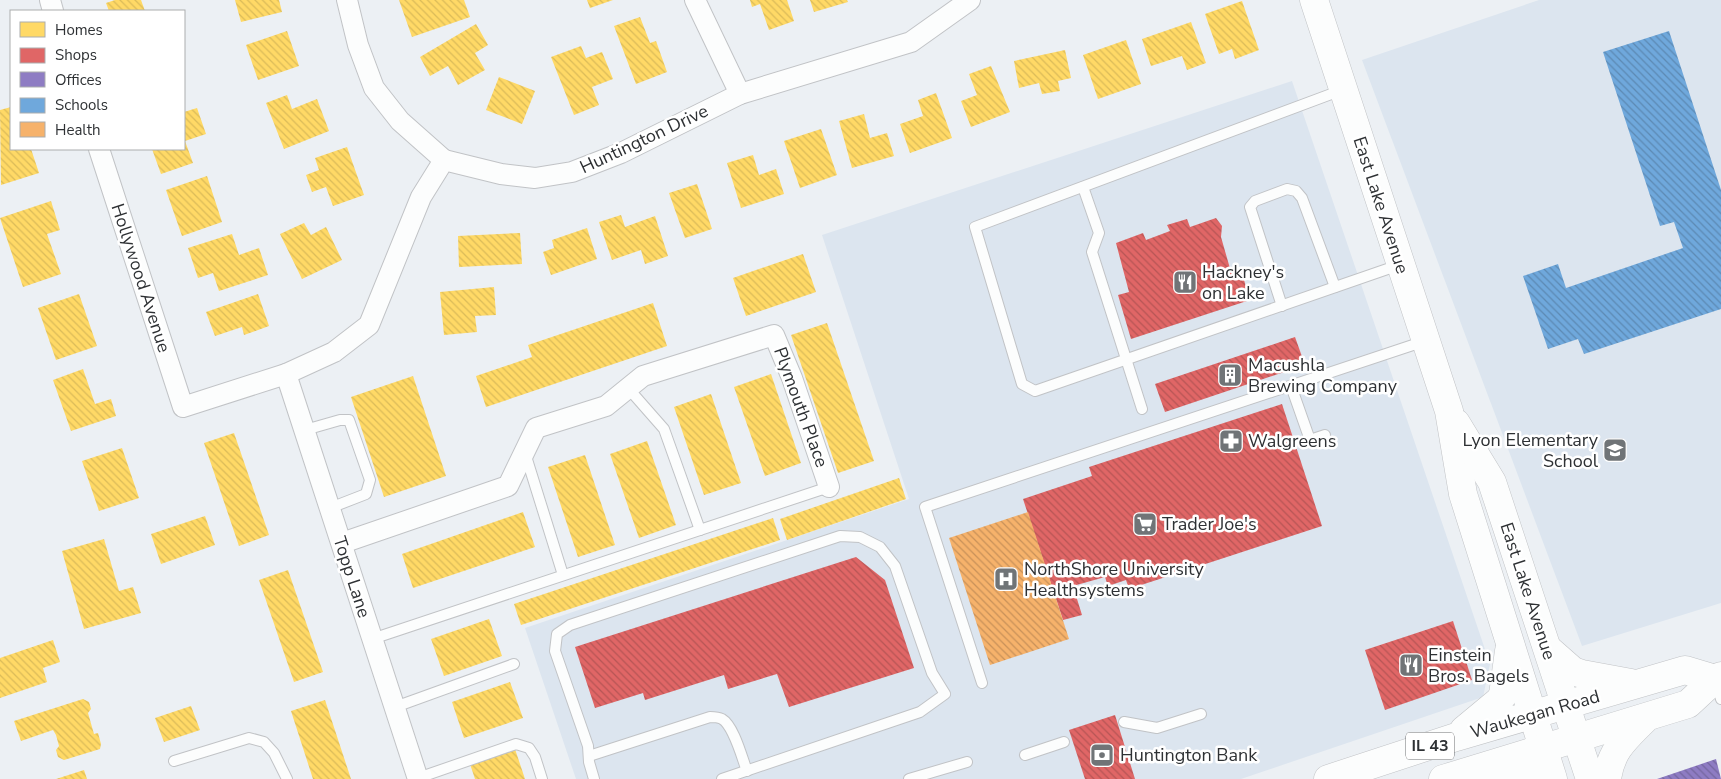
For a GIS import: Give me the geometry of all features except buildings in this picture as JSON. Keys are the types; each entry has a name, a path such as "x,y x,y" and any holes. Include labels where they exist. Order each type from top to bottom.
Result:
{"main road":[{"name":"East Lake Avenue","path":"1314,0 1449,411 1463,494 1554,779"},
{"name":"East Lake Avenue","path":"1449,411 1492,482 1590,779"},
{"path":"1456,737 1499,701 1503,695 1510,645"},
{"path":"1548,649 1573,671 1637,684"},
{"name":"Waukegan Road","path":"1328,779 1456,737 1685,670 1719,685"},
{"name":"Waukegan Road","path":"1454,776 1688,704 1719,685"},
{"path":"1607,779 1608,765 1613,754 1620,744 1648,716"},
{"path":"1454,776 1523,775 1533,779"}],"street":[{"path":"286,374 334,352 369,325 421,197 444,160 400,121 374,88 358,45 347,0"},
{"path":"695,0 740,94"},
{"name":"Huntington Drive","path":"444,160 501,174 536,178 572,172 621,153 740,94 911,42 970,0"},
{"name":"Hollywood Avenue","path":"98,150 183,407 286,374"},
{"name":"Plymouth Place","path":"342,542 508,486 536,428 606,406 643,376 774,335 792,378 829,487"},
{"name":"Topp Lane","path":"286,374 418,778"}],"lane":[{"path":"1343,90 975,228 1022,384 1035,391 1401,265"},
{"path":"1083,187 1099,233 1092,252 1142,409"},
{"path":"1282,306 1250,207 1255,201 1287,189 1296,192 1302,198 1335,287"},
{"path":"982,683 925,507 1426,341"},
{"path":"1291,386 1310,440 1325,436"},
{"path":"628,388 664,429 700,530"},
{"path":"304,430 340,420 349,420 370,480 366,494 330,508"},
{"path":"525,452 563,575"},
{"path":"372,639 829,487"},
{"path":"594,779 589,762 588,746 555,651 557,634 570,625 840,536 860,537 880,547 895,566 932,673 945,694 920,712 722,779"},
{"path":"395,707 514,664"},
{"path":"1124,722 1157,728 1201,714"},
{"path":"588,756 710,716 720,717 725,721 733,734 747,771"},
{"path":"174,762 249,738 264,742 274,754 287,779"},
{"path":"1025,755 1064,742"},
{"path":"418,778 516,744 529,748 535,757 542,779"},
{"path":"909,779 966,762"}],"shaded area":[{"name":"Lyon Elementary School","path":"1539,0 1721,0 1721,603 1582,646 1362,60"},
{"path":"1292,81 1490,664 1483,697 1241,779 576,779 525,628 909,499 822,235"}],"place":[{"name":"Hackney's on Lake","path":"1185,282"},
{"name":"Macushla Brewing Company","path":"1230,375"},
{"name":"Walgreens","path":"1231,441"},
{"name":"Lyon Elementary School","path":"1615,450"},
{"name":"Trader Joe's","path":"1145,524"},
{"name":"NorthShore University Healthsystems","path":"1006,579"},
{"name":"Einstein Bros. Bagels","path":"1411,665"},
{"name":"Huntington Bank","path":"1102,755"}]}
